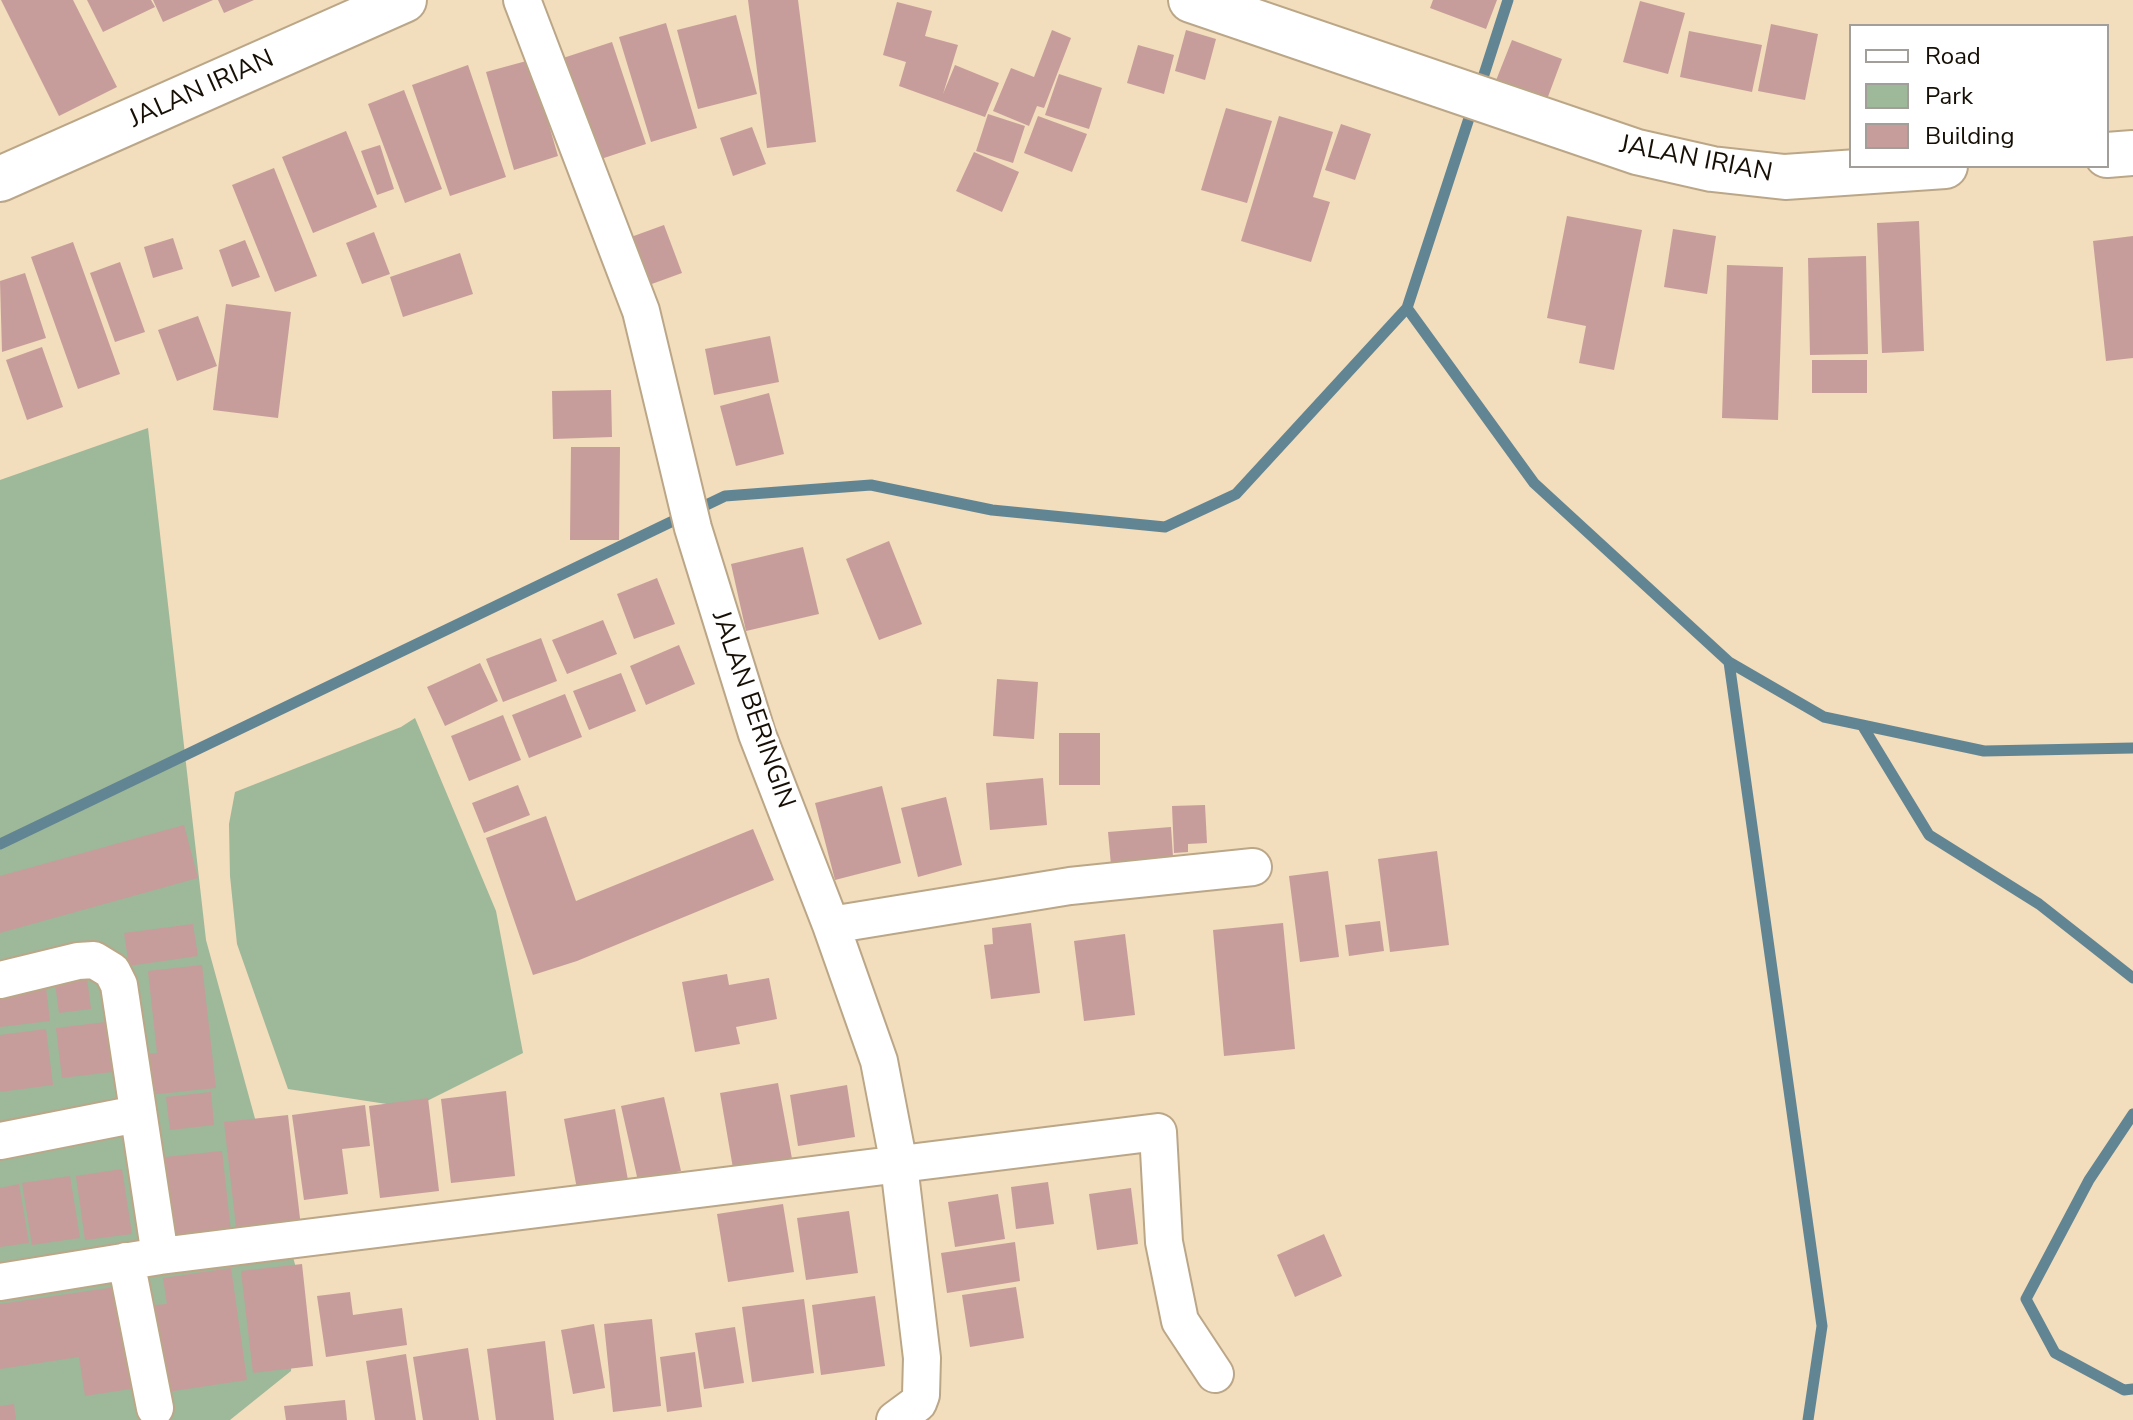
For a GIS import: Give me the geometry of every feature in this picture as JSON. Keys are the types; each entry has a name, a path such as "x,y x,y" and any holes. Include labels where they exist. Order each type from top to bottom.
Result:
{"main road":[{"name":"JALAN IRIAN","path":"0,179 404,0"},
{"name":"JALAN IRIAN","path":"1191,0 1637,152 1712,169 1771,176 1910,168"},
{"path":"2109,155 2133,153"}],"street":[{"name":"JALAN BERINGIN","path":"522,0 641,311 693,528 757,734 831,925 879,1061 899,1165 922,1358 924,1407"},
{"path":"831,925 1070,886 1253,867"},
{"path":"0,980 94,960 112,971 119,985 137,1114 143,1258 155,1408"},
{"path":"0,1141 137,1114"},
{"path":"0,1282 143,1258 1158,1132 1164,1242 1180,1321 1215,1374"},
{"name":"JALAN BERINGIN","path":"895,1420 918,1403 924,1407"}],"green space":[{"path":"148,428 206,940 296,1268 291,1371 230,1420 0,1420 0,480"},
{"path":"415,718 496,911 523,1053 413,1108 288,1089 237,944 230,876 229,824 235,792 401,727"}],"building":[{"path":"1,0 73,0 117,87 59,116"},
{"path":"87,0 151,0 155,7 103,32"},
{"path":"153,0 213,0 163,22"},
{"path":"218,0 254,0 224,13"},
{"path":"748,0 798,0 816,142 767,148"},
{"path":"1433,0 1497,0 1486,29 1430,8"},
{"path":"1640,1 1685,13 1668,74 1623,62"},
{"path":"897,2 932,11 925,36 958,45 943,94 955,65 999,83 985,117 899,86 906,62 883,55"},
{"path":"736,15 757,94 698,109 677,30"},
{"path":"666,23 697,128 651,142 619,37"},
{"path":"1771,24 1818,34 1805,100 1758,91"},
{"path":"1052,30 1071,38 1044,108 1037,106 1029,126 993,111 1011,68 1034,77"},
{"path":"1186,30 1216,39 1205,80 1175,71"},
{"path":"1689,31 1762,45 1752,92 1680,77"},
{"path":"1512,40 1562,59 1546,102 1495,83"},
{"path":"612,42 646,144 592,162 557,60"},
{"path":"1138,45 1174,55 1164,94 1127,83"},
{"path":"530,60 558,156 514,170 486,72"},
{"path":"468,65 506,177 450,196 412,85"},
{"path":"1059,74 1102,88 1089,129 1045,115"},
{"path":"404,90 442,189 405,203 368,104"},
{"path":"1226,108 1272,121 1247,203 1201,190"},
{"path":"988,114 1025,126 1013,163 976,151"},
{"path":"1038,116 1087,134 1072,172 1024,153"},
{"path":"1279,116 1333,132 1313,197 1330,202 1311,262 1241,241"},
{"path":"1341,124 1371,134 1355,180 1325,170"},
{"path":"752,127 766,164 733,176 720,138"},
{"path":"346,131 377,207 313,233 282,157"},
{"path":"380,145 394,189 377,195 361,151"},
{"path":"974,152 1019,172 1002,212 956,191"},
{"path":"274,168 317,276 275,292 232,185"},
{"path":"1567,216 1642,230 1614,370 1579,363 1586,326 1547,318"},
{"path":"1919,221 1924,351 1882,353 1877,223"},
{"path":"664,225 682,273 649,285 631,237"},
{"path":"1673,229 1716,236 1707,294 1664,287"},
{"path":"374,232 390,274 362,284 346,243"},
{"path":"2133,236 2133,358 2106,361 2093,241"},
{"path":"173,238 183,269 153,278 144,247"},
{"path":"245,240 260,277 232,287 219,250"},
{"path":"73,242 120,374 78,389 31,257"},
{"path":"460,253 473,294 403,317 390,277"},
{"path":"1866,256 1868,354 1810,355 1808,258"},
{"path":"120,262 145,332 115,342 90,273"},
{"path":"1727,265 1783,267 1778,420 1722,418"},
{"path":"25,273 46,338 2,352 0,281"},
{"path":"226,304 291,312 278,418 213,410"},
{"path":"198,316 217,366 177,381 158,330"},
{"path":"770,336 779,382 714,395 705,349"},
{"path":"42,347 63,407 27,420 6,360"},
{"path":"1812,360 1867,360 1867,393 1812,393"},
{"path":"611,390 612,437 553,439 552,391"},
{"path":"769,393 784,454 736,466 720,406"},
{"path":"571,447 620,447 619,540 570,540"},
{"path":"889,541 922,624 879,640 846,559"},
{"path":"803,547 819,614 746,631 731,564"},
{"path":"657,578 675,624 634,639 617,594"},
{"path":"603,620 617,654 567,674 552,640"},
{"path":"541,638 557,681 503,702 486,659"},
{"path":"679,645 695,684 646,705 630,666"},
{"path":"480,663 498,701 445,726 427,687"},
{"path":"621,673 636,711 589,730 573,691"},
{"path":"997,679 1038,682 1034,739 993,736"},
{"path":"565,694 582,737 529,758 512,715"},
{"path":"503,715 521,760 469,781 451,736"},
{"path":"1059,733 1100,733 1100,785 1059,785"},
{"path":"1043,778 1047,825 990,830 986,783"},
{"path":"518,785 530,815 484,833 472,803"},
{"path":"882,786 901,863 835,880 815,803"},
{"path":"946,797 962,865 918,877 901,808"},
{"path":"1205,805 1207,843 1188,844 1188,852 1174,853 1172,806"},
{"path":"546,816 576,901 753,829 774,880 577,961 533,975 486,838"},
{"path":"184,825 198,878 0,933 0,876"},
{"path":"1171,827 1174,872 1112,876 1108,832"},
{"path":"1437,851 1449,945 1390,952 1378,859"},
{"path":"1328,871 1339,957 1300,962 1289,876"},
{"path":"1380,921 1384,951 1349,956 1345,925"},
{"path":"1031,923 1040,993 991,999 984,945 993,944 992,928"},
{"path":"1283,923 1295,1049 1224,1056 1213,930"},
{"path":"193,924 198,956 129,966 124,933"},
{"path":"1125,934 1135,1015 1084,1021 1074,941"},
{"path":"202,965 216,1088 149,1095 144,1054 157,1053 148,971"},
{"path":"86,970 91,1009 59,1013 54,975"},
{"path":"727,974 729,985 769,978 777,1019 736,1027 740,1044 695,1052 682,982"},
{"path":"46,988 50,1021 0,1027 0,993"},
{"path":"106,1022 112,1072 62,1078 56,1028"},
{"path":"46,1029 53,1085 0,1092 0,1035"},
{"path":"778,1083 793,1164 734,1174 720,1093"},
{"path":"847,1085 855,1137 798,1146 790,1095"},
{"path":"506,1091 515,1176 451,1183 441,1099"},
{"path":"211,1092 214,1125 170,1130 166,1097"},
{"path":"664,1097 681,1171 638,1181 621,1106"},
{"path":"428,1098 439,1191 380,1198 369,1106"},
{"path":"365,1105 370,1146 342,1149 348,1194 304,1200 292,1115"},
{"path":"615,1109 630,1191 579,1200 564,1119"},
{"path":"288,1115 301,1227 237,1235 224,1122"},
{"path":"222,1151 231,1232 165,1239 156,1158"},
{"path":"122,1169 132,1234 85,1240 76,1176"},
{"path":"70,1176 80,1238 32,1245 22,1183"},
{"path":"1048,1182 1054,1224 1016,1229 1011,1187"},
{"path":"19,1184 29,1243 0,1247 0,1188"},
{"path":"1131,1188 1138,1244 1097,1250 1089,1194"},
{"path":"998,1194 1005,1239 955,1247 948,1202"},
{"path":"783,1204 794,1272 728,1282 717,1214"},
{"path":"849,1211 858,1273 806,1280 797,1218"},
{"path":"1324,1234 1342,1276 1295,1297 1277,1255"},
{"path":"1015,1242 1020,1281 947,1293 941,1253"},
{"path":"302,1264 313,1366 253,1373 241,1271"},
{"path":"231,1268 247,1380 167,1392 155,1305 167,1304 163,1278"},
{"path":"122,1286 137,1388 85,1396 79,1357 0,1369 0,1304"},
{"path":"1016,1287 1024,1338 970,1347 962,1295"},
{"path":"350,1292 353,1315 402,1308 407,1345 326,1357 317,1296"},
{"path":"875,1296 885,1366 821,1375 812,1305"},
{"path":"804,1299 814,1373 752,1382 742,1307"},
{"path":"652,1319 661,1406 613,1412 604,1324"},
{"path":"594,1324 605,1388 573,1394 561,1330"},
{"path":"735,1327 744,1383 704,1389 695,1333"},
{"path":"545,1341 554,1420 496,1420 487,1349"},
{"path":"468,1348 479,1420 423,1420 413,1357"},
{"path":"695,1352 702,1407 667,1412 660,1357"},
{"path":"406,1354 416,1420 375,1420 366,1361"},
{"path":"345,1400 347,1420 286,1420 284,1406"},
{"path":"14,1404 16,1420 0,1420 0,1406"}],"waterway":[{"path":"1479,90 1508,0"},
{"path":"0,844 725,496 871,485 992,510 1165,527 1236,494 1407,308 1473,106"},
{"path":"1407,308 1534,483 1729,662 1822,1326 1808,1420"},
{"path":"1729,662 1824,717 1984,751 2133,748"},
{"path":"1862,725 1929,835 2039,904 2133,978"},
{"path":"2133,1114 2089,1180 2026,1299 2055,1353 2124,1390 2133,1389"}]}
